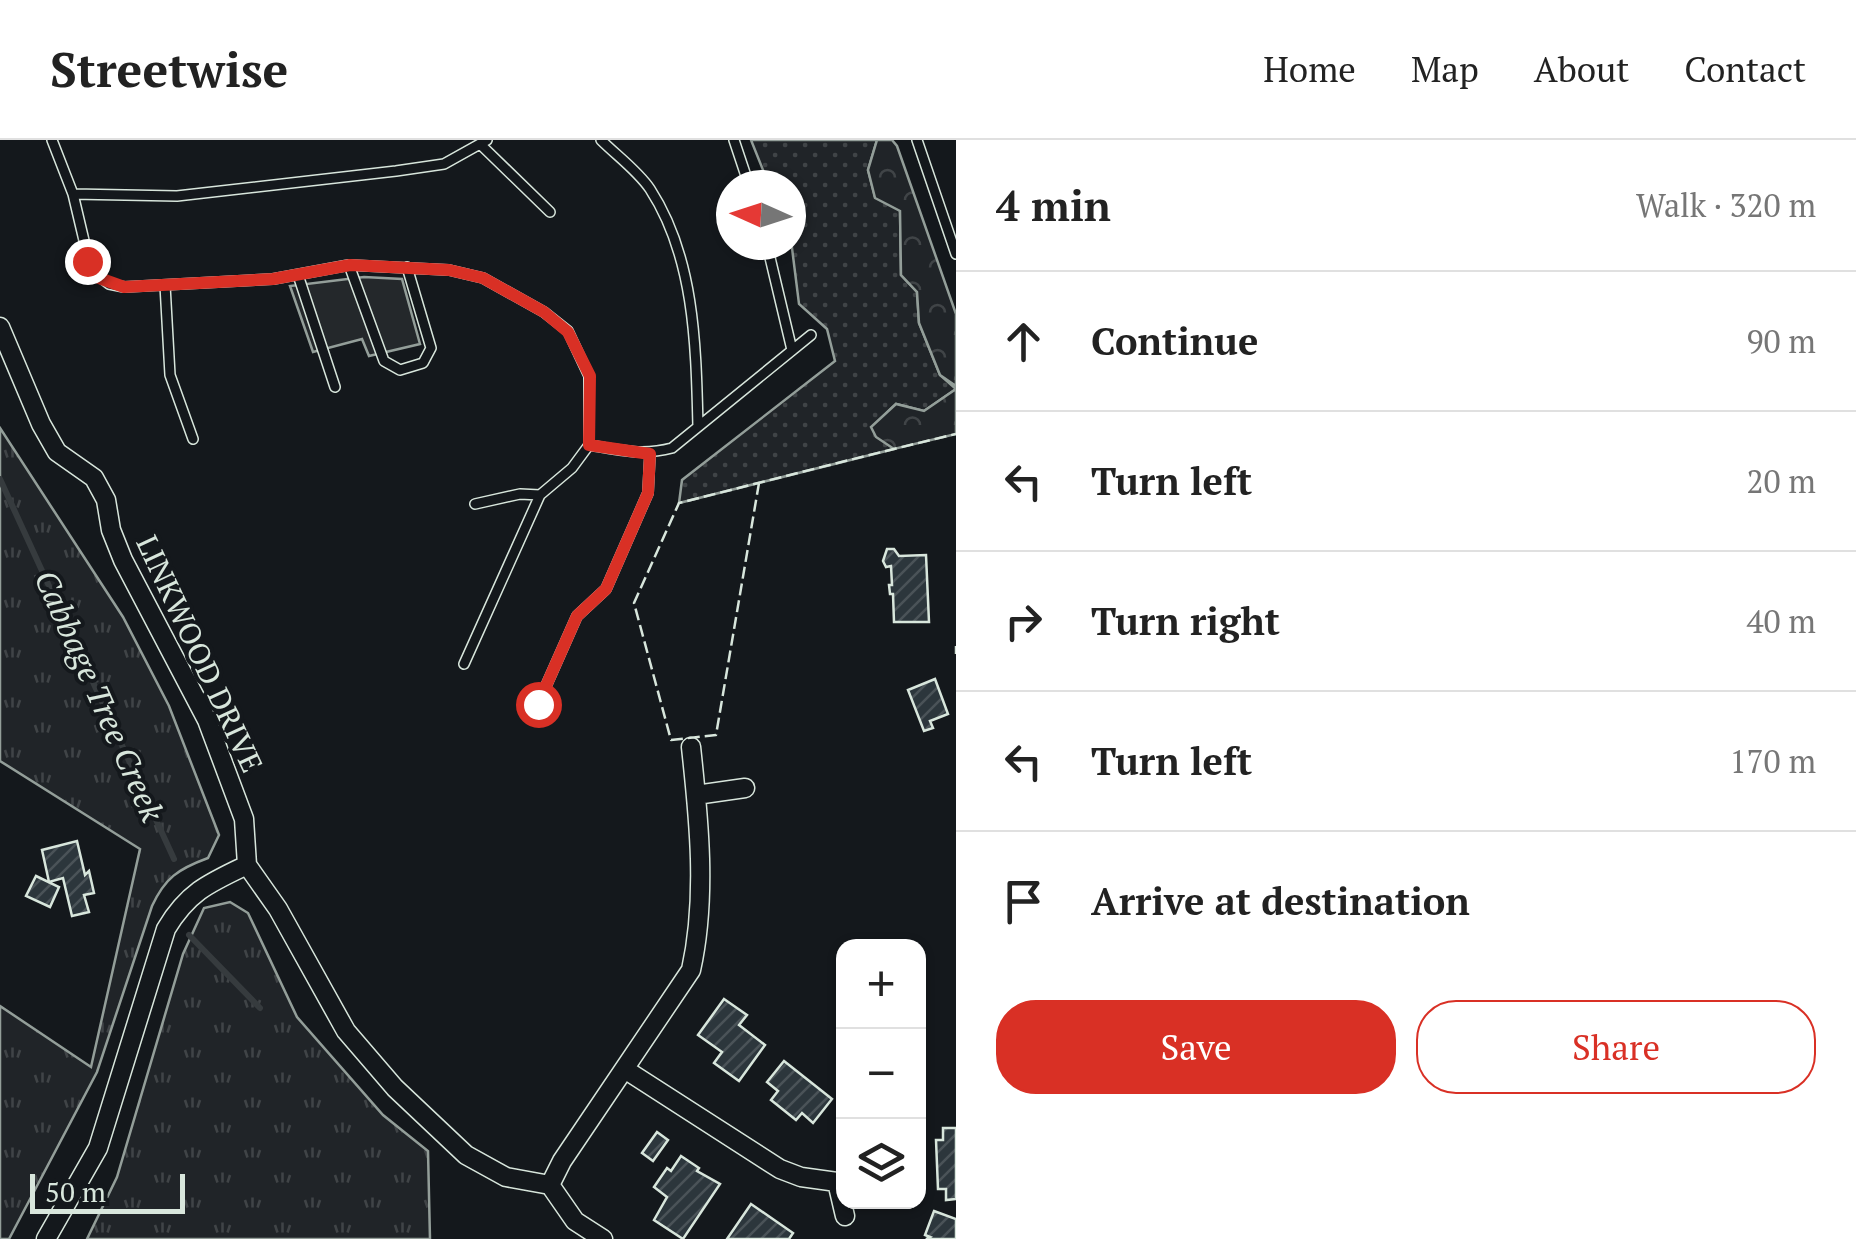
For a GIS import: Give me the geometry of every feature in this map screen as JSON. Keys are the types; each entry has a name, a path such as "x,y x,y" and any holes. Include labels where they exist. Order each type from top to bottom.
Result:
{"street":[{"name":"LINKWOOD DRIVE","path":"0,326 41,424 57,452 94,478 106,500 123,560 207,720 244,819 248,866 278,909 346,1031 395,1088 466,1155 506,1177 550,1185"},
{"path":"603,1239 575,1221 550,1185 562,1161 692,970 700,932 692,747"},
{"path":"696,795 746,788"},
{"path":"46,1239 98,1148 166,929 181,905 204,885 248,866"},
{"path":"626,1070 780,1169 801,1177 836,1181"},
{"path":"843,1209 844,1216"}],"lane":[{"path":"52,140 73,194 87,261 99,278 124,287 273,279 350,265 449,270 483,278 544,312 568,332 590,376 589,445 572,468 540,495 464,664"},
{"path":"601,140 649,187 670,232 688,292 696,346 698,427"},
{"path":"734,140 744,170"},
{"path":"917,140 956,254"},
{"path":"73,194 214,194 444,164 484,142 550,212"},
{"path":"771,260 792,350"},
{"path":"350,265 384,361 400,370 423,363 431,348 406,267"},
{"path":"298,275 334,387"},
{"path":"165,285 170,375 193,439"},
{"path":"589,445 650,454 672,448 811,335"},
{"path":"538,704 577,616 606,589 648,493 650,454"},
{"path":"475,504 520,494 540,495"}],"green space":[{"path":"751,140 877,140 868,170 875,197 900,210 901,275 917,292 919,323 940,375 956,389 924,411 896,404 872,427 894,449 679,503 682,480 835,361 827,329 799,304 794,260 806,260 806,170 763,170"},
{"path":"877,140 892,140 897,146 956,314 956,386 940,375 919,323 917,292 901,275 900,211 875,198 868,170"},
{"path":"956,389 956,434 894,449 876,437 871,427 896,404 924,411"},
{"path":"0,428 123,617 169,706 219,835 208,858 174,876 157,896 97,1072 9,1239 0,1239 0,1006 91,1067 140,849 0,761"},
{"path":"230,902 248,913 297,1017 383,1115 428,1151 430,1239 87,1239 117,1177 183,954 204,908"}],"shaded area":[{"path":"364,277 402,279 420,344 369,356 362,339 313,352 290,286"}],"building":[{"path":"887,549 894,549 899,556 926,555 929,622 894,622 889,585 891,566 886,567 883,561"},
{"path":"935,679 948,714 930,721 933,728 924,731 908,690"},
{"path":"77,841 94,893 84,895 89,912 72,916 63,878 49,882 42,850"},
{"path":"36,876 59,887 50,907 26,896"},
{"path":"724,999 747,1015 739,1025 765,1045 739,1081 714,1063 722,1052 698,1035"},
{"path":"784,1061 832,1099 813,1123 802,1113 796,1120 771,1100 778,1091 767,1082"},
{"path":"943,1128 956,1128 956,1199 946,1200 946,1189 938,1189 936,1140 943,1140"},
{"path":"657,1132 668,1140 653,1161 642,1153"},
{"path":"681,1156 720,1184 683,1239 654,1220 667,1197 654,1187"},
{"path":"751,1204 793,1233 789,1239 727,1239"},
{"path":"934,1211 956,1219 956,1239 926,1239 930,1237 925,1235"}],"waterway":[{"name":"Cabbage Tree Creek","path":"0,479 174,859"},
{"name":"Cabbage Tree Creek","path":"189,935 260,1008"}],"fence":[{"path":"759,483 716,735 671,740 634,603 679,503 852,459 956,434"},
{"path":"956,646 956,654"}],"route":[{"path":"87,261 99,278 124,287 273,279 350,265 449,270 483,278 544,312 568,332 590,376 589,445 650,454 648,493 606,589 577,616 538,704"}]}
